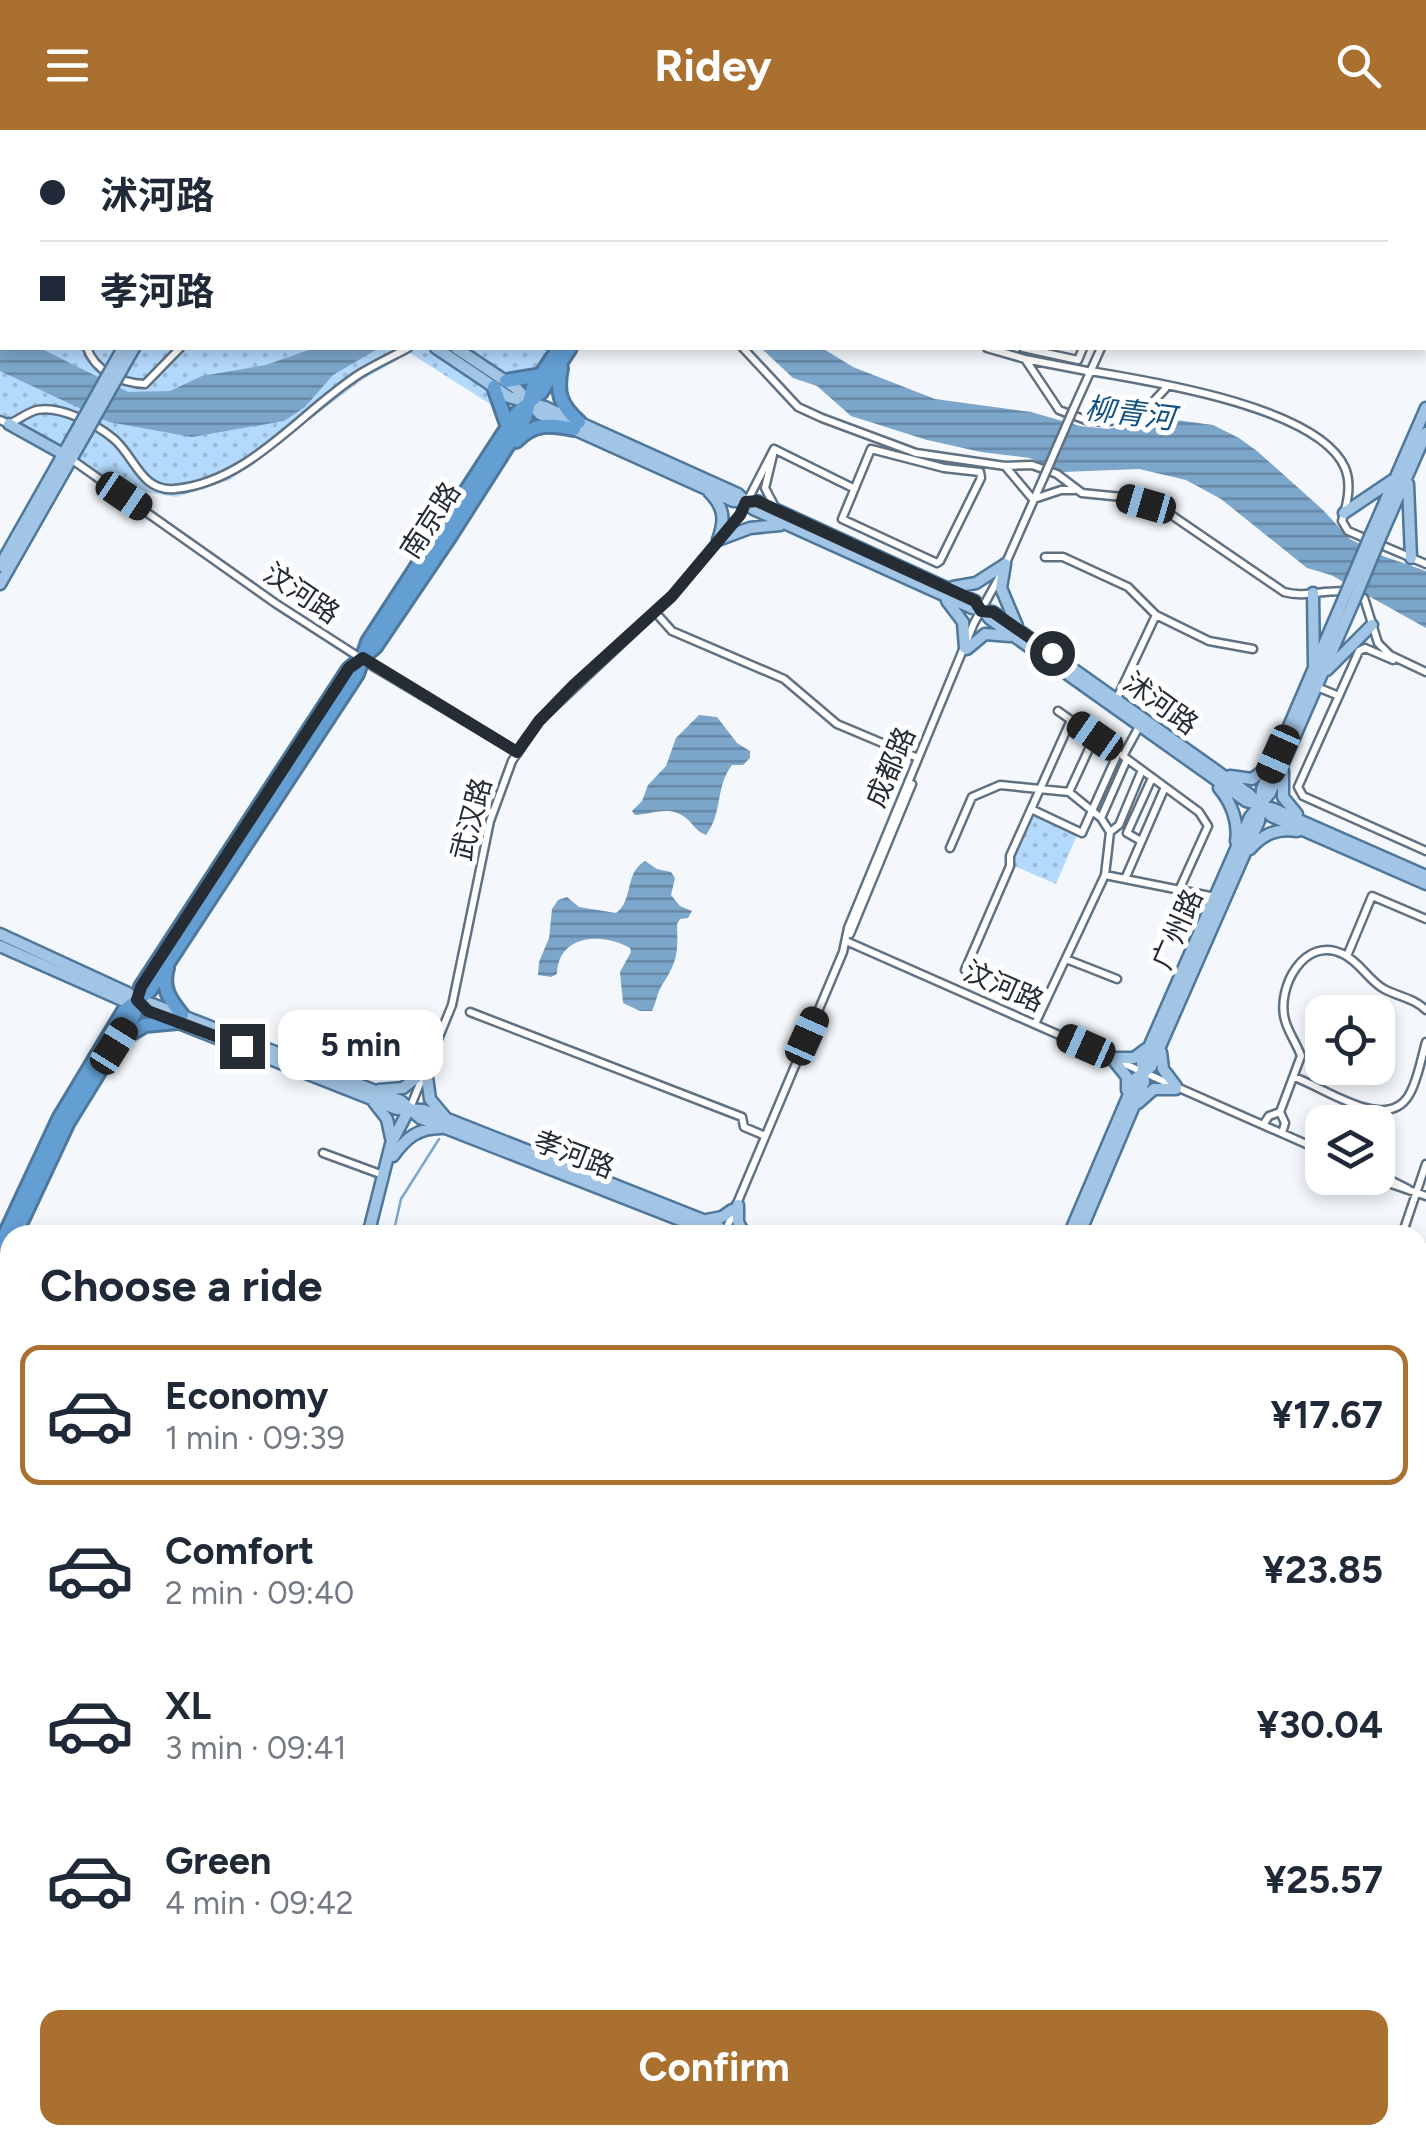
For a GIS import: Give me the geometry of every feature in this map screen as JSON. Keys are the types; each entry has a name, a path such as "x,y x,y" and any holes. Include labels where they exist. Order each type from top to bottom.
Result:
{"highway":[{"path":"564,351 558,396 577,426"},
{"name":"南京路","path":"21,1225 68,1122 134,1015 141,987 349,668 375,647 525,418 541,375 564,351"},
{"name":"南京路","path":"10,1225 60,1119 124,1011 150,990 357,674 368,642 508,426 541,392 564,351"},
{"path":"508,426 500,384 541,375"},
{"path":"500,457 535,426 577,426"},
{"path":"114,1046 145,1025 179,1018 166,992 168,962"}],"main road":[{"path":"0,566 81,432 123,350"},
{"path":"118,366 132,350"},
{"name":"沭河路","path":"446,350 500,384 510,397 733,501 757,501 942,590 1117,698 1246,802 1272,816 1426,876"},
{"path":"1384,517 1395,479 1426,408"},
{"path":"5,422 66,456"},
{"name":"沭河路","path":"577,426 738,494 788,525 942,590"},
{"path":"1384,517 1426,433"},
{"path":"0,584 66,456"},
{"path":"1408,474 1411,558"},
{"path":"1344,513 1395,479"},
{"path":"706,488 723,510 718,540"},
{"path":"1363,502 1374,503 1384,517"},
{"path":"1384,517 1398,514 1408,521"},
{"name":"广州路","path":"1074,1225 1144,1082 1144,1073 1151,1067 1156,1045 1216,897 1259,821 1260,807 1270,793 1281,757 1384,517"},
{"path":"718,540 750,528 788,525"},
{"path":"1002,567 1001,588 1018,634 985,634 966,649 962,622 942,590 976,584 1002,567"},
{"path":"1313,593 1318,673"},
{"path":"1314,625 1340,622 1346,640 1354,642"},
{"path":"1318,673 1372,626"},
{"name":"沭河路","path":"1018,634 1212,773"},
{"name":"广州路","path":"1281,757 1317,687 1318,673"},
{"path":"1212,773 1252,779 1281,757"},
{"path":"1281,757 1283,798 1313,830"},
{"path":"1212,773 1238,828 1238,856"},
{"path":"1238,856 1270,832 1313,830"},
{"name":"沭河路","path":"1313,830 1426,884"},
{"name":"广州路","path":"1156,1045 1238,856"},
{"name":"孝河路","path":"0,934 179,1018 371,1094 401,1102 409,1109 698,1225"},
{"name":"孝河路","path":"0,946 124,1002 137,1000"},
{"path":"1111,1058 1134,1058 1156,1045 1163,1069 1176,1088"},
{"path":"1111,1058 1127,1077 1128,1109"},
{"path":"392,1150 388,1119 371,1094 403,1088 426,1070"},
{"path":"392,1150 419,1131 449,1124 430,1100 426,1070"},
{"path":"1128,1109 1154,1089 1176,1088"},
{"name":"武汉路","path":"374,1225 383,1174 409,1109"},
{"name":"广州路","path":"1084,1225 1128,1109"},
{"name":"武汉路","path":"374,1225 392,1150"},
{"path":"707,1225 735,1208 739,1225"}],"street":[{"path":"87,350 102,370 130,384 145,384 178,350"},
{"path":"5,422 38,409 70,414 113,438 151,484 172,489 224,475 270,445 360,374 404,350"},
{"path":"745,350 798,407 822,418 916,453 1005,466 1032,465 1056,474 1075,490"},
{"path":"994,350 1184,388 1293,423 1325,443 1346,470 1348,502 1342,521 1348,531 1426,564"},
{"path":"1032,350 1078,360 1083,350"},
{"path":"1088,371 1098,350"},
{"path":"1024,359 1058,410 1086,420 1139,417 1167,387"},
{"name":"成都路","path":"728,1225 981,611 1088,371"},
{"path":"776,510 765,488 774,449 854,488"},
{"name":"武汉路","path":"409,1109 452,1005 490,821 517,752 539,721 655,612 718,540 746,502 774,449"},
{"path":"871,449 944,468 980,472 981,478 955,535 949,538 936,563 842,519 854,488 871,449"},
{"name":"汶河路","path":"66,456 275,603 517,752"},
{"path":"1005,466 1033,498 1075,490 1122,497 1168,512 1275,588 1294,595 1331,589 1354,592 1364,598 1378,642 1390,654 1426,674"},
{"path":"1045,556 1063,557 1128,587 1156,615 1208,640 1254,649"},
{"path":"655,612 672,631 784,679 837,724 918,758"},
{"path":"1117,698 1156,615"},
{"path":"1426,674 1365,648 1359,651 1298,787 1303,796 1426,851"},
{"name":"成都路","path":"735,1208 966,649"},
{"path":"1317,687 1339,696"},
{"path":"1058,710 1199,812 1208,826 1179,890"},
{"path":"965,970 1071,720"},
{"path":"1032,809 1082,833 1140,725"},
{"path":"1070,792 1095,736"},
{"path":"1101,818 1123,756"},
{"path":"1110,832 1119,824 1142,770"},
{"path":"1141,842 1127,833 1152,778"},
{"path":"950,848 972,797 1000,786 1070,792 1101,818 1110,832 1105,875 1035,1024"},
{"path":"1126,879 1165,787"},
{"path":"1112,792 1130,799"},
{"path":"1105,875 1216,897"},
{"path":"1347,956 1372,896 1426,918"},
{"name":"汶河路","path":"846,941 1305,1145"},
{"path":"1263,1125 1269,1116 1280,1112 1301,1056 1284,1020 1285,993 1292,972 1306,955 1327,949 1347,956 1385,990 1419,1003 1426,1010"},
{"path":"1066,959 1118,979"},
{"path":"470,1012 742,1118 744,1127 763,1136"},
{"path":"1294,1077 1330,1091 1352,1105 1393,1109 1411,1093 1426,1042"},
{"name":"汶河路","path":"1176,1088 1305,1144"},
{"path":"1280,1112 1285,1122 1282,1133"},
{"path":"323,1153 383,1174"},
{"path":"1404,1225 1426,1167"},
{"path":"1395,1185 1426,1198"}],"shaded area":[{"path":"0,350 119,350 56,456 0,425"},
{"path":"0,350 44,350 128,392 170,391 202,376 266,365 308,350 376,350 333,375 305,407 284,421 192,437 109,422 0,371"},
{"path":"138,350 431,350 490,388 495,396 490,404 410,353 362,380 230,480 176,497 111,486 73,462"},
{"path":"465,350 552,350 537,372 506,376"},
{"path":"763,350 825,350 853,367 935,399 1031,412 1080,426 1108,429 1161,418 1213,425 1257,451 1350,539 1426,571 1426,628 1331,575 1307,568 1221,499 1186,480 1139,469 1063,472 1030,458 927,440 851,416 817,386 793,378"},
{"path":"699,715 717,717 737,743 750,751 750,758 743,765 732,765 727,773 715,818 706,835 674,812 635,815 632,811 666,766 676,738"},
{"path":"1032,813 1077,835 1056,884 1014,866 1013,856"},
{"path":"645,861 671,872 675,878 671,895 680,906 692,911 677,924 676,957 652,1011 640,1011 623,1003 620,972 631,952 619,943 595,939 573,944 559,961 557,974 538,975 549,938 552,909 558,900 567,897 579,907 616,913 622,908 634,872"}],"waterway":[{"path":"395,1225 401,1199 439,1139"}],"route":[{"path":"242,1046 148,1011 137,1000 141,987 349,668 363,658 517,752 539,721 574,685 672,596 740,515 746,502 757,501 975,601 981,611 993,612 1052,653"}],"water label":[{"name":"柳青河","path":"1130,413"}]}
